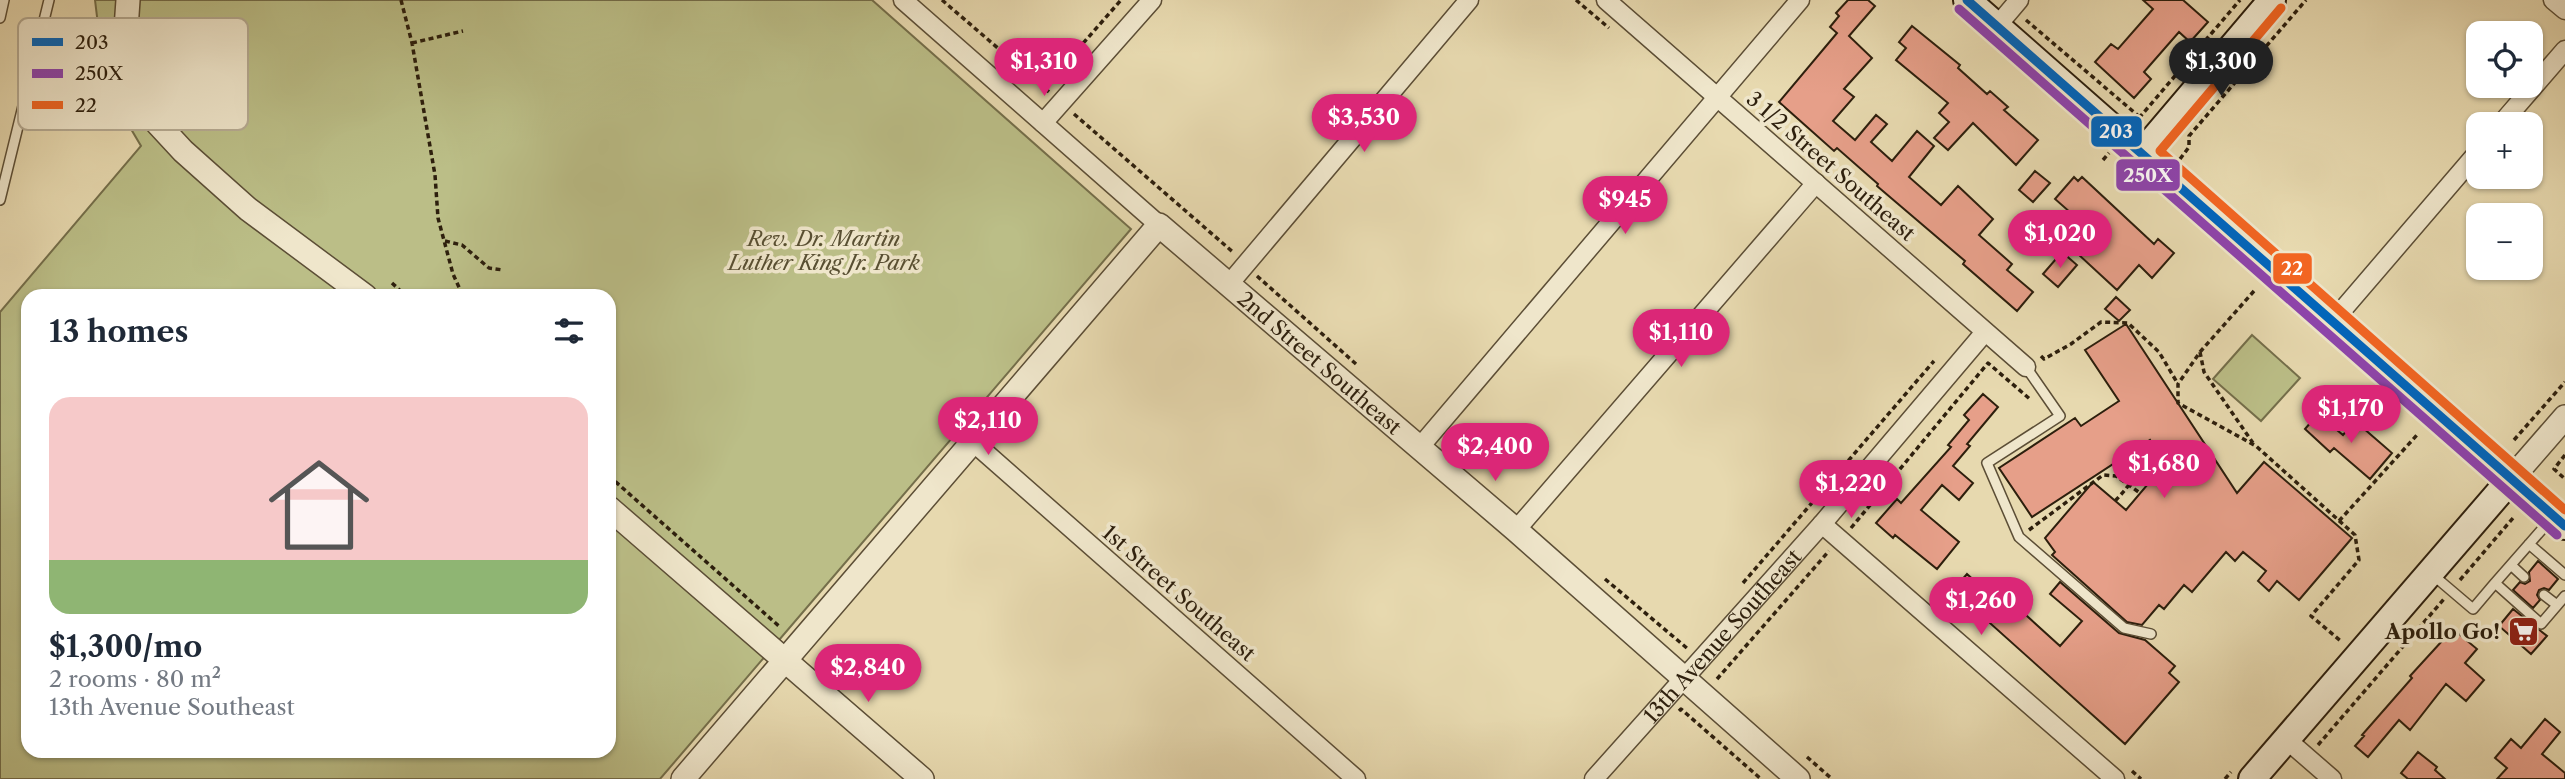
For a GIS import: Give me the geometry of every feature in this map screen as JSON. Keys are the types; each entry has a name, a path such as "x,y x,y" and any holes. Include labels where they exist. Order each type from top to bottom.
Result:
{"main road":[{"path":"1968,0 2010,11 2143,152 2559,521"},
{"path":"2143,152 2273,0"},
{"path":"2252,779 2511,479"}],"street":[{"path":"127,18 128,0"},
{"name":"2nd Street Southeast","path":"903,0 1159,225 1516,530 1798,779"},
{"path":"1043,123 1152,0"},
{"path":"1230,283 1469,0"},
{"name":"3 1/2 Street Southeast","path":"1606,0 2026,367"},
{"path":"1419,448 1800,0"},
{"path":"2553,0 2565,10"},
{"path":"2511,112 2565,50"},
{"path":"164,130 239,202 356,289"},
{"path":"2333,321 2466,166"},
{"path":"1516,530 1816,183"},
{"path":"683,779 1159,225"},
{"name":"13th Avenue Southeast","path":"1594,779 1822,524 1985,332"},
{"path":"2511,479 2565,417"},
{"name":"1st Street Southeast","path":"972,441 1356,779"},
{"path":"616,514 922,779"},
{"path":"1822,524 2120,772"},
{"path":"2286,739 2332,779"}],"lane":[{"path":"0,18 4,0"},
{"path":"46,18 50,0"},
{"path":"0,201 18,129"},
{"path":"2026,367 2060,416 1987,463 2019,537 2124,628 2151,634"},
{"path":"2431,573 2473,609 2529,544 2559,521"},
{"path":"2529,544 2565,575"},
{"path":"2511,565 2524,577"},
{"path":"2495,583 2541,624 2565,596"},
{"path":"2544,595 2557,605"}],"path":[{"path":"401,0 412,43 435,175 438,218 453,274 460,289"},
{"path":"942,0 1044,88 1121,0"},
{"path":"1576,0 1615,34"},
{"path":"2010,11 2140,118 2240,0"},
{"path":"2189,147 2189,136 2306,0"},
{"path":"412,43 463,32"},
{"path":"1077,116 1193,218"},
{"path":"444,241 462,245 489,268 503,270"},
{"path":"392,283 398,289"},
{"path":"2178,384 2200,352 2254,291"},
{"path":"2044,359 2071,344 2101,322 2128,323 2159,352 2178,384 2178,403 2256,446"},
{"path":"2200,352 2204,372 2256,446 2355,535 2359,560 2311,616 2342,642"},
{"path":"1860,536 1850,527 1987,363 2038,406"},
{"path":"2514,440 2565,382"},
{"path":"2339,521 2417,435"},
{"path":"2115,501 2136,475 2137,449"},
{"path":"2565,455 2554,469 2565,479"},
{"path":"2019,537 2103,475 2116,476 2140,493"},
{"path":"616,482 780,626"},
{"path":"2308,757 2513,518"},
{"path":"1681,709 1761,779"},
{"path":"2120,772 2141,779"}],"green space":[{"name":"Rev. Dr. Martin Luther King Jr. Park","path":"95,0 872,0 1131,229 660,779 0,779 0,312 141,146 132,130 248,130 248,18 97,18"},
{"path":"2252,335 2300,378 2261,421 2213,379"}],"building":[{"path":"1848,0 1868,0 1875,6 1849,36 1872,58 1844,89 1854,97 1833,121 1855,140 1876,115 1887,124 1871,142 1892,161 1917,131 1934,146 1909,177 1941,205 1958,186 1993,219 1979,235 2012,264 2007,270 2033,292 2017,311 1963,264 1965,261 1877,186 1878,184 1837,148 1834,151 1779,102 1837,33 1830,27 1839,16 1836,13"},
{"path":"2143,0 2183,0 2208,22 2190,42 2179,32 2144,72 2151,79 2134,98 2095,62 2111,44 2118,49 2153,9"},
{"path":"1912,26 1960,65 1958,68 1987,94 1990,91 2008,107 2004,110 2038,140 2016,165 1973,123 1948,150 1934,138 1949,122 1939,113 1948,103 1896,60 1906,48 1899,42"},
{"path":"2035,171 2050,183 2033,202 2019,190"},
{"path":"2074,177 2078,181 2082,177 2154,244 2158,239 2174,253 2152,278 2139,265 2117,290 2079,255 2096,235 2055,199"},
{"path":"2062,252 2077,265 2058,287 2043,274"},
{"path":"2116,297 2130,310 2119,321 2105,309"},
{"path":"2126,324 2237,493 2264,462 2352,538 2299,600 2277,581 2269,591 2258,581 2266,571 2243,552 2235,561 2226,552 2192,592 2184,585 2164,609 2159,605 2142,625 2127,622 2052,555 2055,552 2045,538 2093,482 2126,510 2165,464 2150,440 2032,517 1999,468 2075,418 2081,426 2119,401 2085,350"},
{"path":"1983,394 1998,407 1967,444 1970,446 1953,466 1973,483 1959,500 1942,485 1921,510 1959,542 1937,569 1876,523 1897,499 1901,503 1951,447 1948,445 1969,420 1964,415"},
{"path":"2318,414 2343,435 2355,421 2392,453 2370,479 2334,448 2330,452 2305,429"},
{"path":"2538,561 2558,579 2549,590 2539,590 2537,595 2540,600 2533,608 2513,590 2520,582 2525,584 2530,581 2529,572"},
{"path":"1967,574 2010,613 2016,606 2060,646 2082,621 2050,594 2060,582 2119,633 2145,640 2175,666 2169,673 2179,682 2125,744 1953,590"},
{"name":"Apollo Go!","path":"2513,609 2547,636 2531,654 2499,626"},
{"path":"2453,629 2477,649 2465,663 2484,680 2466,701 2446,684 2410,730 2399,720 2368,757 2355,746 2364,736 2362,735"},
{"path":"2545,719 2560,732 2542,754 2565,773 2565,779 2497,779 2507,768 2495,758 2511,739 2521,748"},
{"path":"2418,752 2437,767 2435,770 2445,779 2408,779 2401,773"}],"transit line":[{"name":"203","path":"1967,0 2565,526"},
{"name":"22","path":"2281,8 2160,151 2565,510"},
{"name":"250X","path":"1959,9 2557,535"}],"place":[{"name":"Apollo Go!","path":"2523,631"}]}
